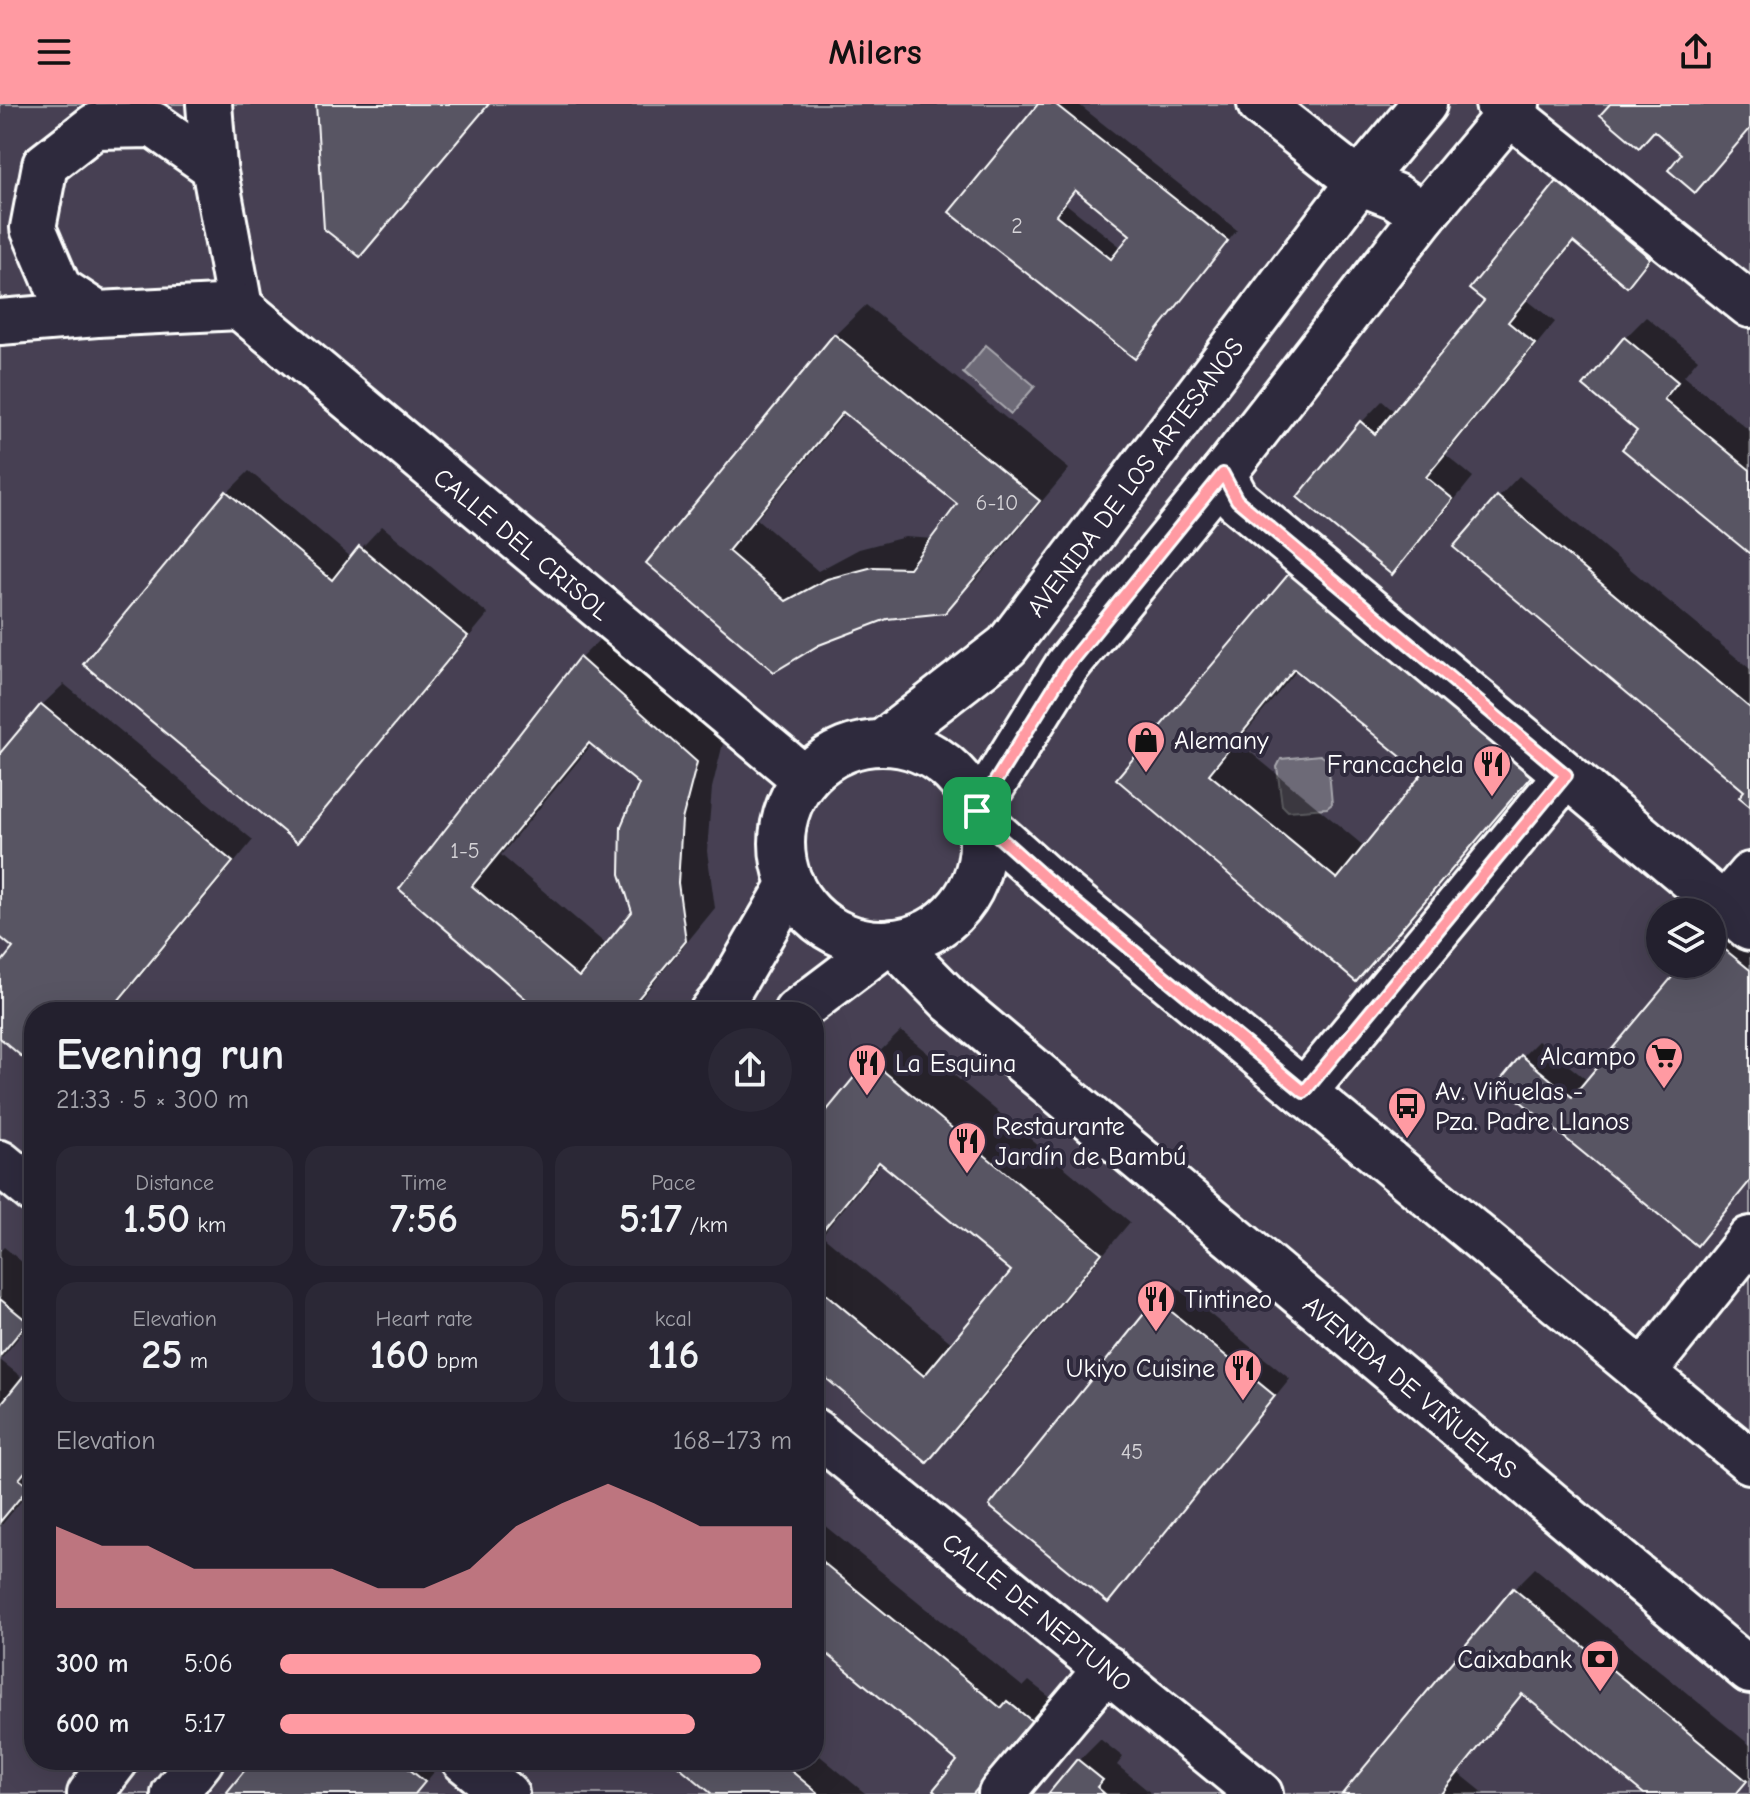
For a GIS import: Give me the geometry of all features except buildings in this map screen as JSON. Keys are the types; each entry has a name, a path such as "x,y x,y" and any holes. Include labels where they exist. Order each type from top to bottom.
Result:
{"street":[{"path":"0,322 240,307 214,167 209,104"},
{"path":"1260,104 1359,182 1395,196 1424,215"},
{"name":"AVENIDA DE LOS ARTESANOS","path":"882,743 1007,646 1359,182 1424,104"},
{"path":"978,815 1067,666 1223,474 1508,107 1750,305"},
{"path":"97,314 59,289 33,228 45,165 95,126 154,125 214,167"},
{"name":"CALLE DEL CRISOL","path":"240,307 805,779"},
{"path":"1223,474 1237,500 1566,775 1741,903"},
{"path":"882,743 918,750 950,769 966,788 978,815 982,837 980,865 970,892 954,914 923,935 890,942 863,941 840,934 819,921 803,904 791,884 783,857 783,829 790,803 805,779 826,759 853,747 882,743"},
{"path":"1304,1092 1566,775"},
{"path":"978,815 1045,878 1750,1461"},
{"path":"720,1002 791,884"},
{"path":"809,1002 890,942"},
{"name":"AVENIDA DE VIÑUELAS","path":"890,942 952,1002 1750,1671"},
{"path":"0,1163 24,1183"},
{"path":"1643,1373 1750,1239"},
{"name":"CALLE DE NEPTUNO","path":"824,1439 1260,1794"},
{"path":"1001,1794 1107,1668"},
{"path":"90,1794 108,1770"},
{"path":"174,1794 193,1770"},
{"path":"476,1770 506,1794"}],"shaded area":[{"path":"0,104 1750,104 1750,1794 0,1794"},
{"path":"986,345 1035,386 1011,414 963,373"},
{"path":"1320,755 1328,760 1332,804 1327,808 1288,811 1282,805 1277,767 1281,759"}],"place":[{"name":"Alemany","path":"1146,774"},
{"name":"Francachela","path":"1492,798"},
{"name":"Alcampo","path":"1664,1090"},
{"name":"La Esquina","path":"867,1097"},
{"name":"Av. Viñuelas - Pza. Padre Llanos","path":"1407,1140"},
{"name":"Restaurante Jardín de Bambú","path":"967,1175"},
{"name":"Tintineo","path":"1156,1333"},
{"name":"Ukiyo Cuisine","path":"1243,1402"},
{"name":"Caixabank","path":"1600,1693"}],"route":[{"path":"1223,474 1237,500 1566,775 1304,1092 1045,878 979,819 977,811 1067,666 1223,474"}]}
